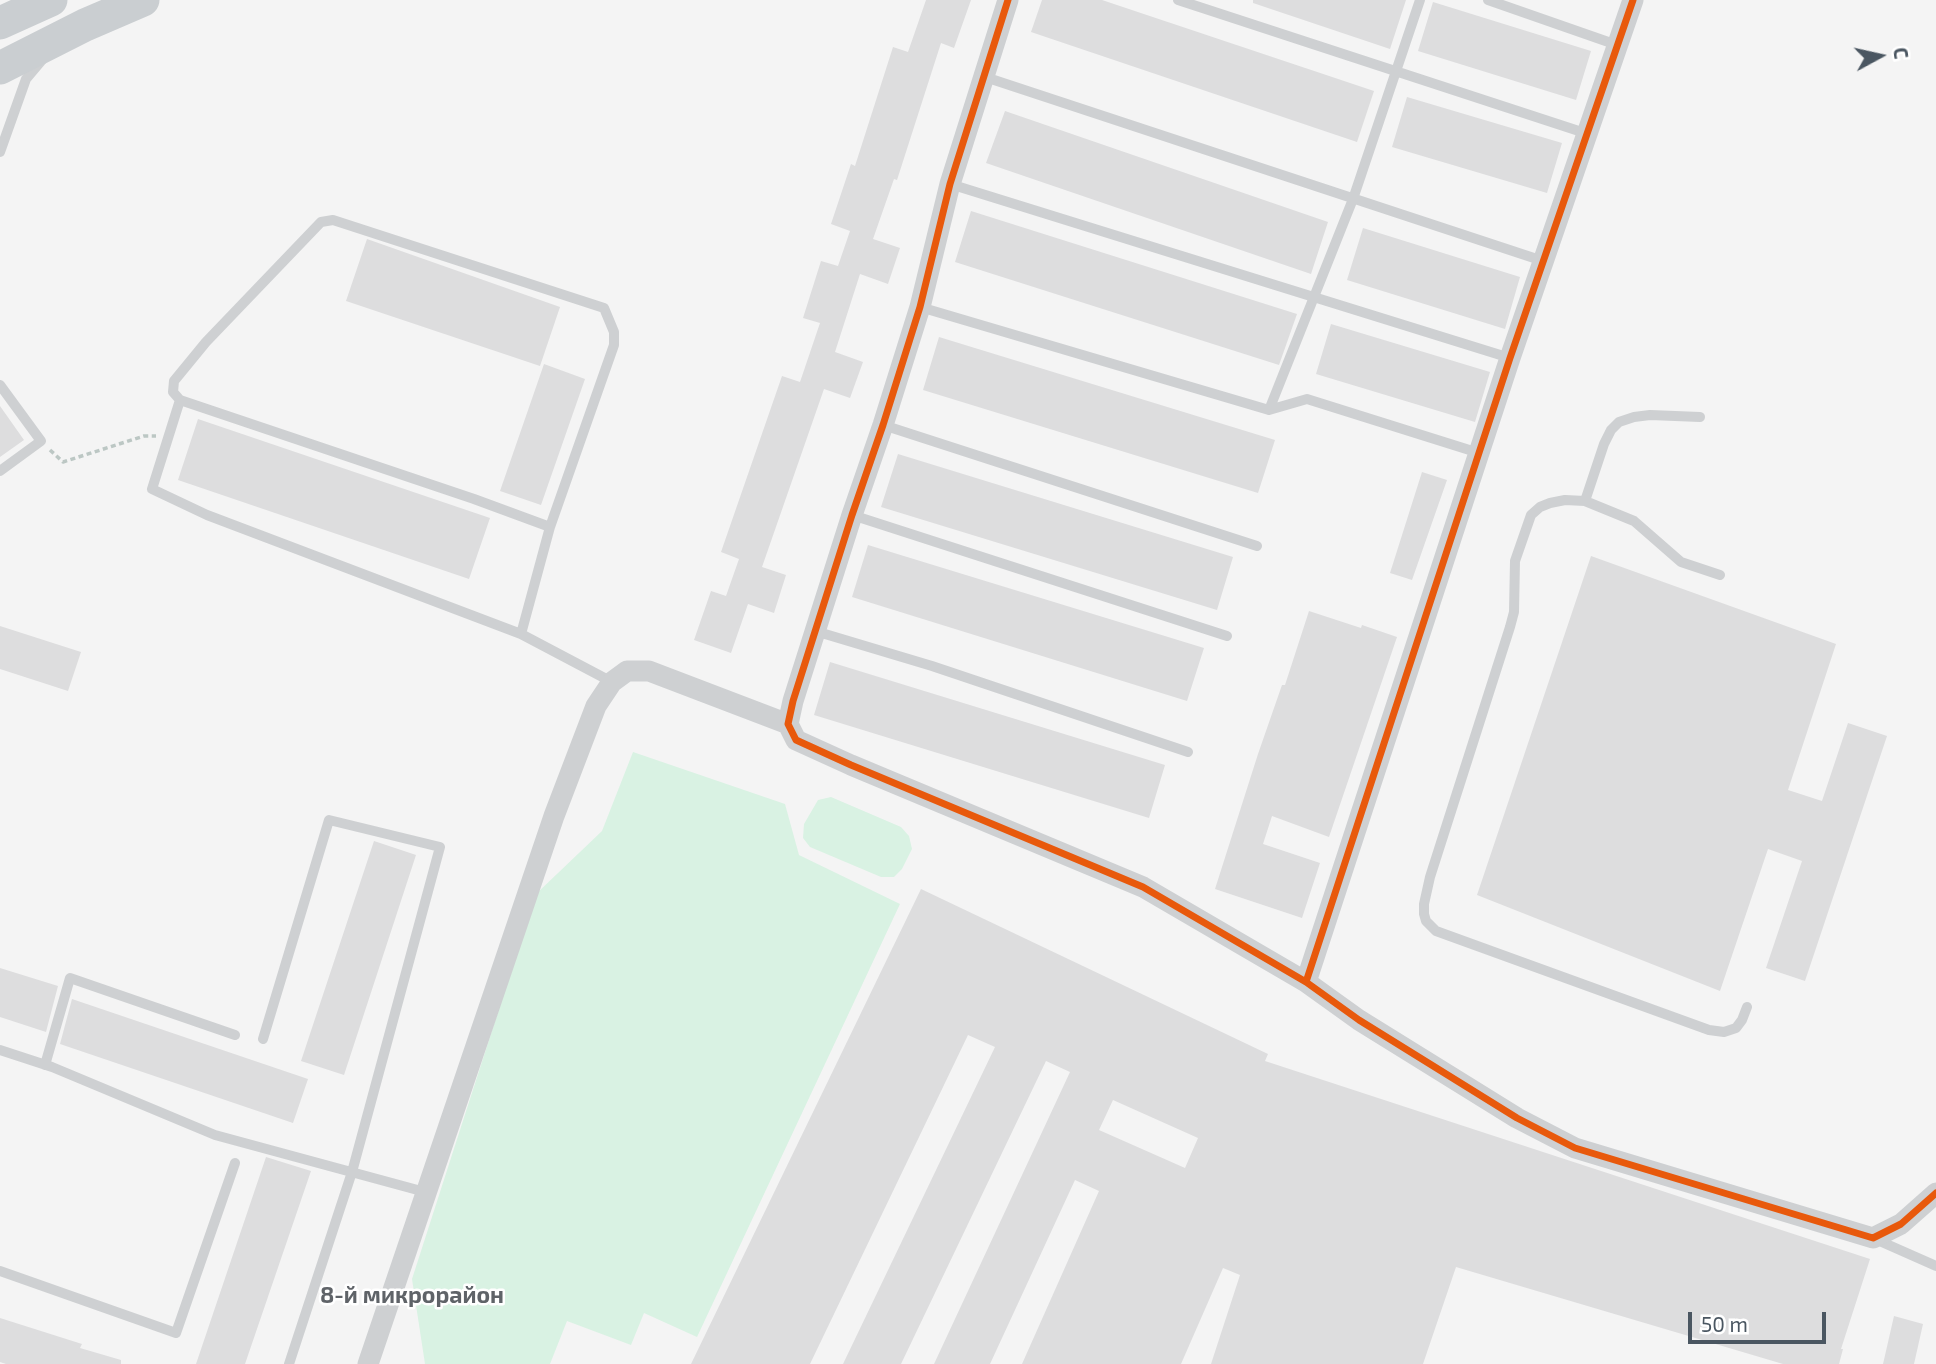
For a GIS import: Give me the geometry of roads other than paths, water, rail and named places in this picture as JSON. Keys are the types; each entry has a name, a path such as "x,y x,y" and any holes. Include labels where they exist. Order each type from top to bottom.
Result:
{"main road":[{"path":"0,23 51,0"},
{"path":"0,68 60,37 143,0"}],"street":[{"path":"788,724 815,631 920,307 950,184 1008,0"},
{"path":"1306,982 1510,358 1633,0"},
{"path":"368,1364 554,816 596,706 612,682 627,671 649,671 788,724 796,740 1143,887 1306,982 1359,1020 1517,1118 1575,1148 1873,1238 1901,1224 1936,1193"}],"lane":[{"path":"1178,0 1588,134"},
{"path":"1269,410 1353,199 1420,0"},
{"path":"1488,0 1617,45"},
{"path":"0,152 26,79 60,37"},
{"path":"982,76 1543,261"},
{"path":"950,184 1510,358"},
{"path":"521,634 550,527 614,345 614,332 604,308 333,220 321,222 206,342 174,381 173,392 180,400 550,527"},
{"path":"920,307 1269,410 1307,399 1479,453"},
{"path":"0,385 41,441 0,471"},
{"path":"180,400 152,489 207,515 521,634 612,682"},
{"path":"1585,501 1608,436 1619,422 1650,415 1700,417"},
{"path":"883,425 1257,546"},
{"path":"1720,575 1681,562 1634,521 1585,501 1565,500 1545,505 1531,515 1515,561 1514,612 1510,627 1430,877 1424,904 1426,921 1436,931 1709,1030 1724,1032 1737,1028 1746,1007"},
{"path":"852,515 1227,636"},
{"path":"815,631 932,666 1188,752"},
{"path":"263,1039 329,820 440,846 352,1172 289,1364"},
{"path":"46,1065 70,978 236,1035"},
{"path":"0,1050 46,1065 215,1135 425,1192"},
{"path":"0,1271 176,1333 234,1163"},
{"path":"1873,1238 1936,1266"}],"district":[{"name":"8-й микрорайон","path":"412,1295"}]}
